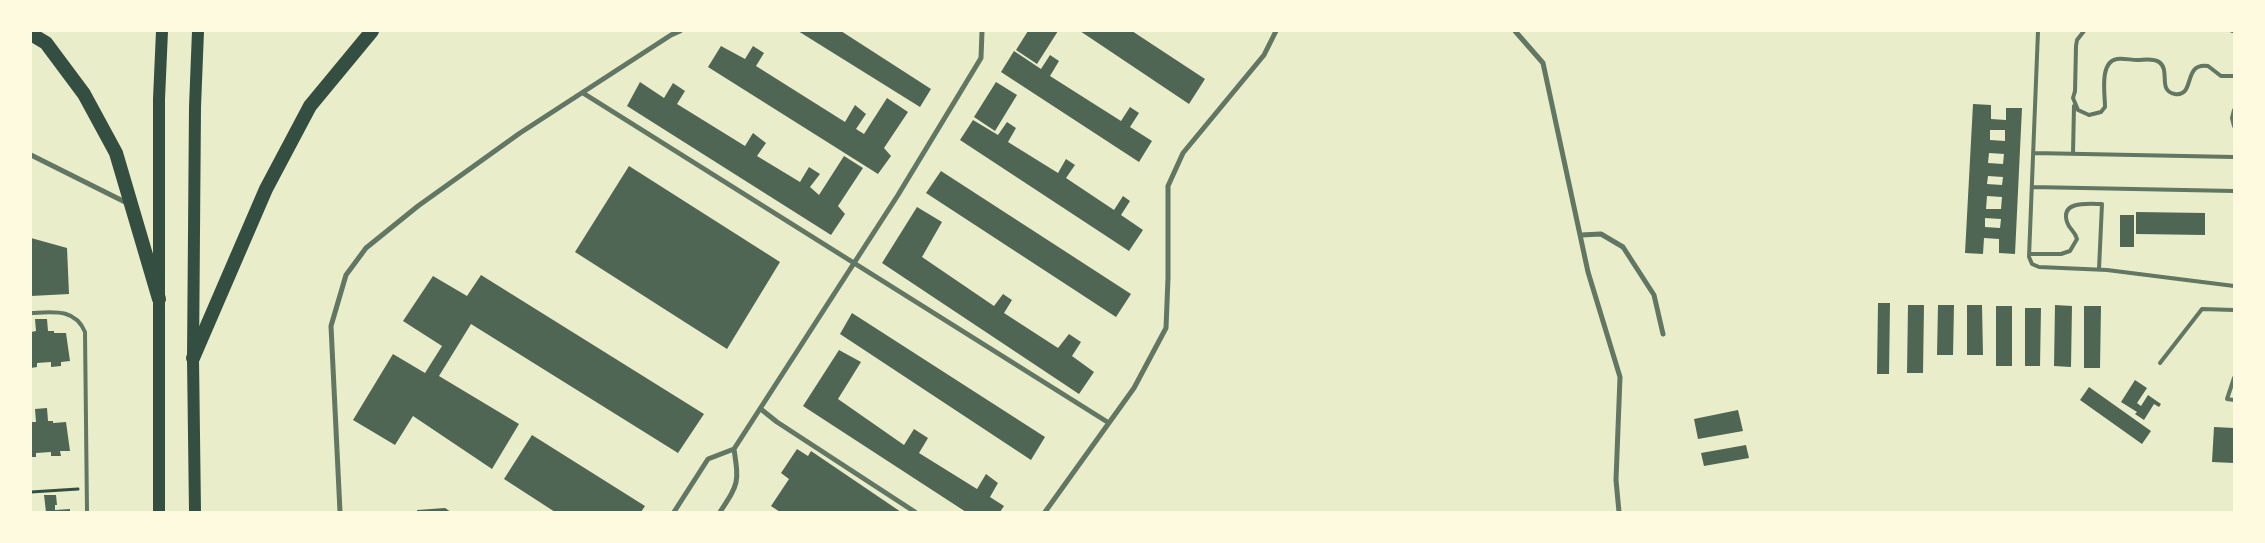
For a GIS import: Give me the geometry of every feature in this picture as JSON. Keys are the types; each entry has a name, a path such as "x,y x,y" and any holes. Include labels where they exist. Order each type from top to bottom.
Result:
{"highway":[{"path":"193,358 266,189 310,106 372,31"},
{"path":"31,34 46,43 84,94 116,153 159,298"}],"main road":[{"path":"159,512 159,99 162,31"},
{"path":"195,512 193,358 195,107 198,31"}],"street":[{"path":"340,512 331,326 346,275 366,248 418,206 520,133 680,31"},
{"path":"674,512 708,459 734,449 762,410 981,58 982,31"},
{"path":"1045,512 1134,388 1166,328 1168,186 1183,153 1264,55 1276,31"},
{"path":"1515,31 1543,63 1588,272 1620,377 1616,480 1619,512"},
{"path":"583,93 1108,423"},
{"path":"31,154 132,205"},
{"path":"1581,235 1601,234 1623,247 1654,295 1663,334"},
{"path":"762,410 776,422 915,512"},
{"path":"720,512 733,492 739,478 734,449"}],"lane":[{"path":"2038,31 2029,254 2032,264 2039,267 2099,269 2234,286"},
{"path":"2073,154 2076,46 2077,40 2084,31"},
{"path":"2075,91 2073,98 2078,110 2089,115 2101,112 2105,107 2106,69 2111,62 2119,59 2160,62 2164,69 2166,88 2175,94 2180,94 2187,88 2192,72 2199,66 2208,66 2221,76 2234,76"},
{"path":"2234,110 2232,118 2234,126"},
{"path":"2033,153 2234,157"},
{"path":"2218,157 2234,153"},
{"path":"2032,187 2234,191"},
{"path":"2029,254 2061,254 2070,252 2076,239 2066,220 2068,211 2071,207 2079,204 2102,204 2099,269"},
{"path":"2160,363 2202,309 2234,310"},
{"path":"31,313 58,312 69,314 78,320 85,332 87,512"},
{"path":"2234,378 2227,399 2234,400"}],"path":[{"path":"31,492 87,489"}],"building":[{"path":"798,31 841,31 931,89 920,107"},
{"path":"1028,31 1058,31 1037,64 1016,50"},
{"path":"1080,31 1132,31 1205,79 1189,104"},
{"path":"721,46 745,59 753,46 764,53 756,66 845,122 855,105 866,114 856,129 864,134 887,98 908,112 884,148 891,156 878,174 708,67"},
{"path":"1014,51 1041,69 1050,55 1059,61 1050,76 1121,121 1130,107 1139,113 1130,127 1152,141 1139,162 1001,72"},
{"path":"640,82 664,98 673,83 685,91 677,104 745,146 753,133 766,143 757,156 800,182 809,167 820,174 810,187 819,195 844,156 863,168 838,206 845,214 831,235 627,106"},
{"path":"996,82 1017,95 995,131 974,117"},
{"path":"1973,104 1991,105 1991,119 2006,120 2006,108 2022,108 2015,254 1999,253 1999,239 1984,238 1983,254 1965,253","holes":["1990,130 2005,130 2005,141 1990,140","1989,153 2004,154 2003,164 1988,163","1988,176 2003,177 2002,185 1987,184","1987,196 2002,197 2001,209 1986,209","1985,218 2001,219 2000,228 1985,227"]},
{"path":"973,120 998,135 1007,122 1016,128 1008,142 1058,173 1066,159 1075,165 1066,178 1114,210 1123,196 1130,201 1121,215 1143,230 1129,251 960,140"},
{"path":"629,166 780,262 727,349 575,252"},
{"path":"941,171 1131,294 1116,317 926,193"},
{"path":"917,207 942,222 922,257 994,306 1003,294 1012,300 1004,313 1058,348 1069,334 1081,342 1072,356 1094,372 1079,394 882,263"},
{"path":"2136,212 2205,213 2205,235 2136,234"},
{"path":"2120,215 2134,215 2134,247 2120,247"},
{"path":"31,238 67,248 69,294 31,296"},
{"path":"481,275 704,414 678,453 471,324 439,376 519,424 492,469 413,416 395,445 353,420 393,354 425,373 442,346 403,321 433,276 467,296"},
{"path":"1878,303 1890,303 1889,374 1877,374"},
{"path":"1908,305 1924,305 1923,373 1907,373"},
{"path":"1938,305 1954,305 1953,355 1937,355"},
{"path":"1967,305 1982,305 1983,355 1967,355"},
{"path":"2055,305 2072,306 2071,367 2054,366"},
{"path":"1996,306 2012,306 2012,366 1996,366"},
{"path":"2084,306 2101,306 2100,368 2084,368"},
{"path":"2025,308 2041,308 2040,366 2025,366"},
{"path":"852,313 1045,437 1031,460 840,334"},
{"path":"35,319 47,319 48,331 66,333 70,361 61,362 61,366 51,367 51,362 37,363 37,367 31,368 31,332 36,331"},
{"path":"839,350 861,362 838,399 904,445 914,429 928,438 919,453 977,489 986,474 998,483 990,497 1004,506 1000,512 966,512 803,406"},
{"path":"2135,380 2147,388 2137,403 2141,406 2148,395 2161,404 2159,407 2154,404 2144,420 2135,414 2137,412 2121,402"},
{"path":"2089,387 2151,431 2142,444 2080,400"},
{"path":"47,408 48,421 53,421 53,423 66,422 70,451 60,451 61,456 51,456 51,452 36,453 36,457 31,457 31,422 36,422 35,409"},
{"path":"1738,410 1743,431 1698,439 1694,419"},
{"path":"2214,427 2234,428 2234,463 2212,462"},
{"path":"532,435 645,506 641,512 555,512 504,479"},
{"path":"1746,445 1749,458 1704,466 1701,453"},
{"path":"797,449 808,456 811,451 901,512 780,512 771,506 789,479 781,473"},
{"path":"44,495 56,495 57,505 55,505 55,510 70,509 70,512 46,512"},
{"path":"445,508 451,512 417,512 417,510"}]}
